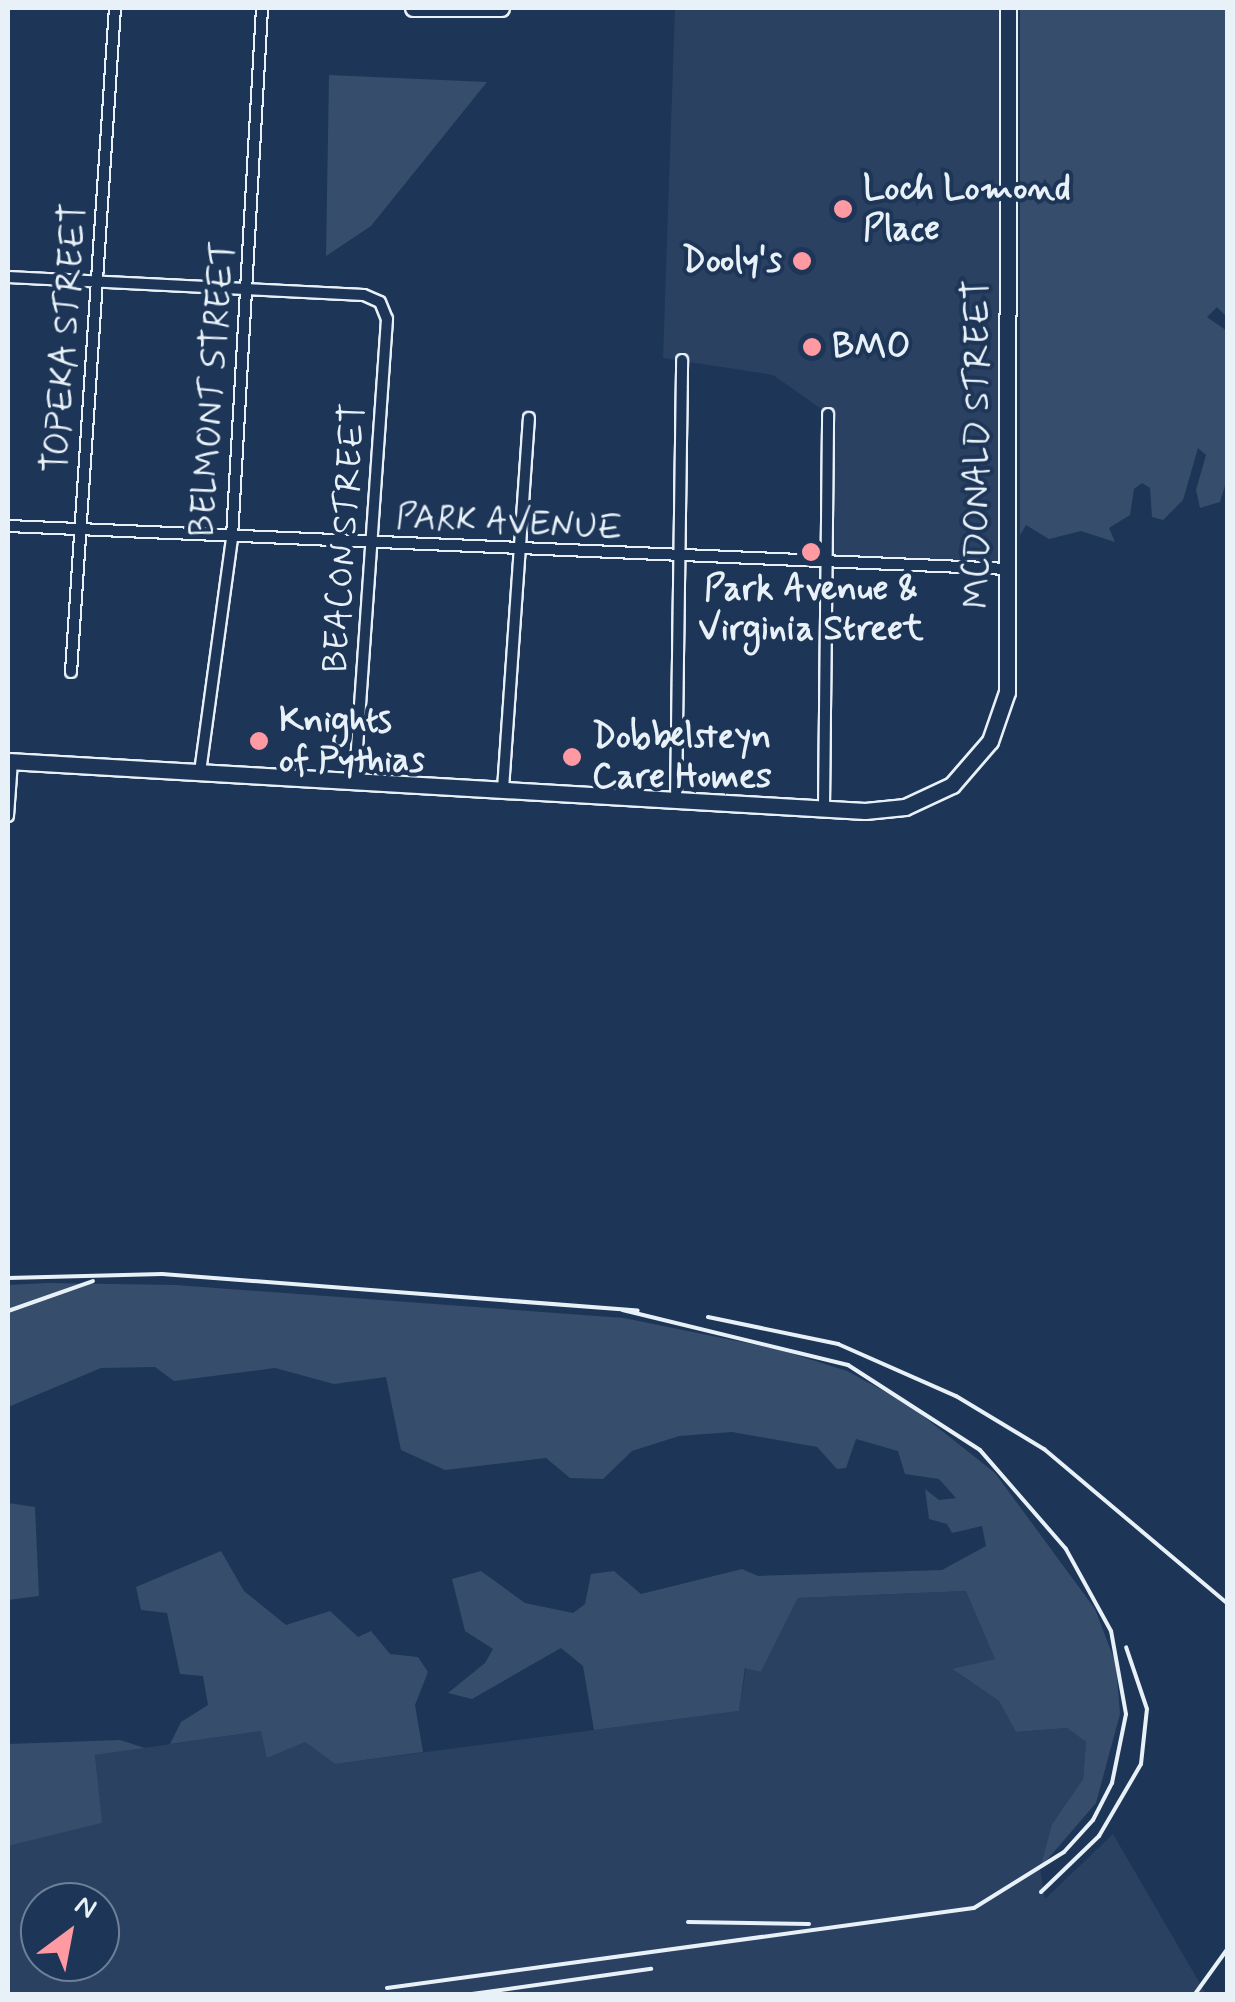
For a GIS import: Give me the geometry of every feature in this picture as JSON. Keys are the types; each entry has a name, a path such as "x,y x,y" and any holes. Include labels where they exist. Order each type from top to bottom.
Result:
{"street":[{"name":"TOPEKA STREET","path":"71,672 114,8"},
{"name":"BELMONT STREET","path":"200,772 232,537 262,8"},
{"path":"413,8 502,8"},
{"name":"MCDONALD STREET","path":"824,807 888,809 936,794 979,758 1003,708 1007,569 1008,8"},
{"path":"8,277 248,291"},
{"name":"BEACON STREET","path":"248,291 364,295 380,302 388,319 356,781"},
{"path":"676,800 682,360"},
{"path":"8,816 10,761 824,807 828,414"},
{"path":"503,789 529,418"},
{"name":"PARK AVENUE","path":"8,526 681,560 1007,569"}],"shaded area":[{"path":"675,8 1007,8 1007,569 826,565 827,413 773,375 663,358"},
{"path":"1020,8 1227,8 1227,317 1217,307 1207,317 1227,331 1227,479 1220,502 1200,508 1196,490 1206,455 1198,448 1183,500 1163,520 1152,517 1150,488 1142,483 1134,489 1130,515 1109,528 1115,542 1081,531 1049,539 1026,525 1020,535"},
{"path":"329,75 487,82 371,226 326,256"},
{"path":"8,1285 176,1285 624,1318 781,1350 847,1371 908,1404 995,1473 1095,1609 1116,1664 1120,1714 1096,1803 1040,1868 1052,1824 1083,1779 1086,1742 1067,1728 1016,1732 999,1701 952,1669 995,1659 966,1591 798,1598 761,1672 745,1668 739,1711 594,1730 583,1666 561,1648 472,1699 448,1693 485,1663 493,1649 465,1631 452,1579 481,1571 525,1603 573,1613 585,1604 591,1574 614,1571 641,1594 742,1569 758,1576 942,1570 986,1546 982,1526 952,1533 947,1524 929,1519 925,1489 939,1500 956,1498 939,1479 905,1474 898,1451 856,1439 846,1468 837,1469 817,1447 732,1432 679,1436 632,1451 603,1479 570,1478 546,1458 445,1470 401,1450 386,1377 334,1384 275,1368 174,1381 155,1367 101,1368 8,1407"},
{"path":"8,1503 35,1507 39,1596 8,1600"},
{"path":"221,1551 244,1591 286,1625 330,1611 358,1637 371,1631 390,1654 418,1657 428,1672 415,1705 423,1752 335,1764 305,1742 267,1758 261,1731 170,1744 181,1722 208,1705 203,1676 180,1674 167,1613 141,1610 136,1587"},
{"path":"967,1591 996,1659 953,1670 999,1701 1017,1732 1067,1728 1086,1742 1083,1779 1052,1824 1040,1868 1045,1899 1113,1834 1206,1994 8,1994 8,1846 101,1823 95,1755 261,1731 305,1742 335,1764 739,1711 746,1667 761,1672 798,1598"},
{"path":"120,1740 145,1748 95,1755 102,1823 8,1846 8,1744"}],"railway":[{"path":"8,1278 162,1274 638,1311"},
{"path":"8,1311 93,1281"},
{"path":"387,1988 974,1908 1064,1852 1093,1820 1112,1783 1126,1714 1111,1631 1066,1549 980,1450 848,1365 623,1310"},
{"path":"708,1317 838,1344 956,1396 1044,1449 1228,1604"},
{"path":"1041,1892 1099,1836 1141,1764 1147,1709 1126,1647"},
{"path":"688,1922 809,1924"},
{"path":"1195,1994 1228,1948"},
{"path":"472,1994 651,1969"}],"place":[{"name":"Loch Lomond Place","path":"843,209"},
{"name":"Dooly's","path":"802,261"},
{"name":"BMO","path":"812,347"},
{"name":"Park Avenue & Virginia Street","path":"811,552"},
{"name":"Knights of Pythias","path":"259,741"},
{"name":"Dobbelsteyn Care Homes","path":"572,757"}]}
